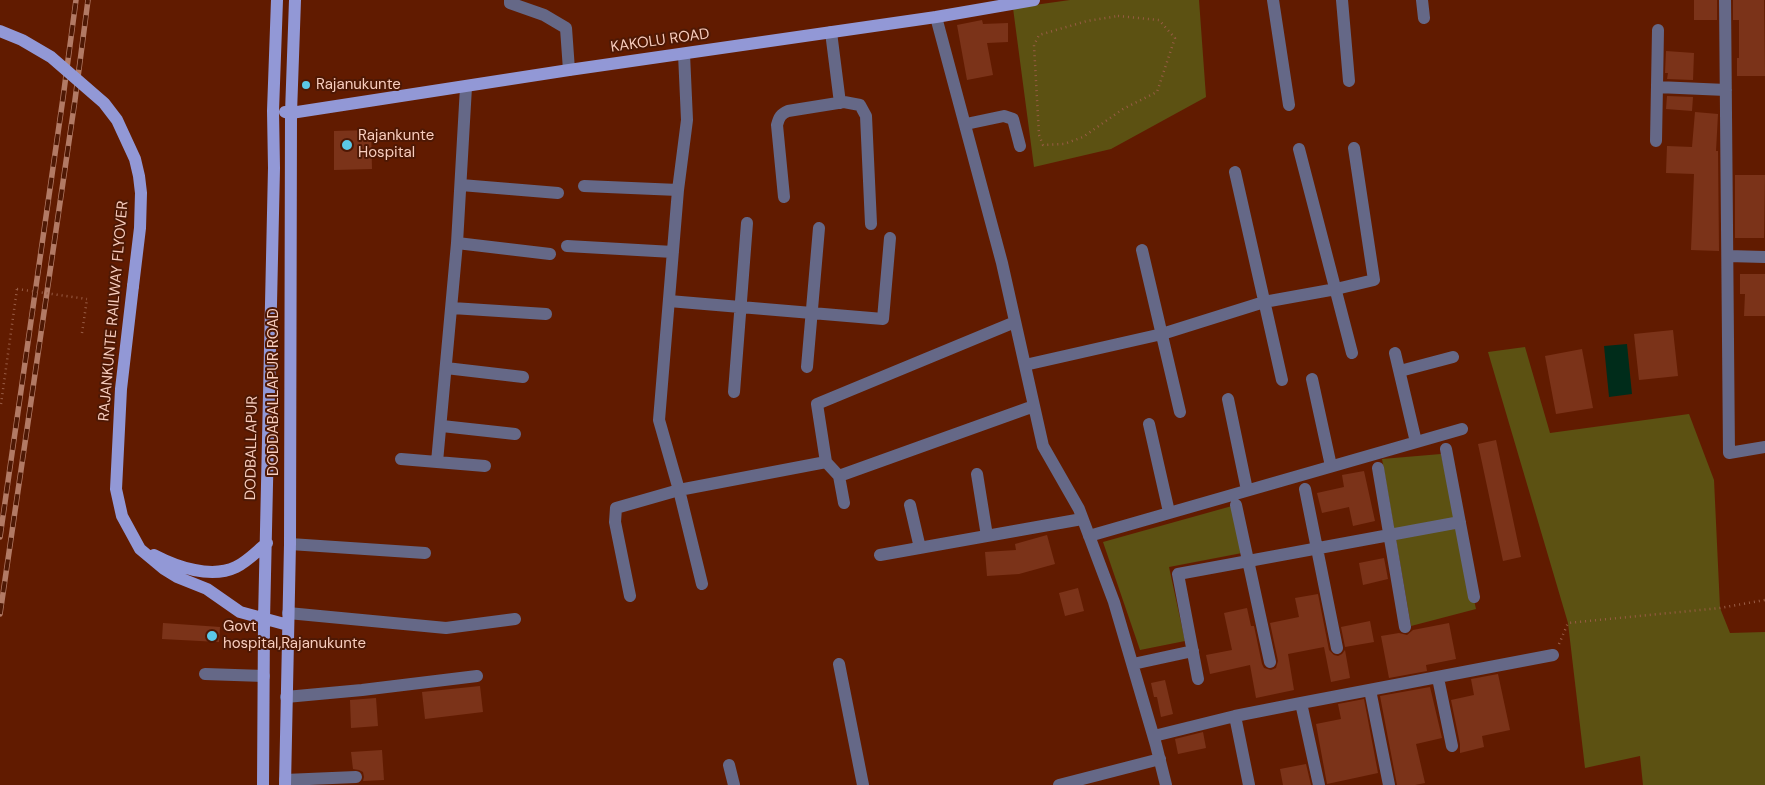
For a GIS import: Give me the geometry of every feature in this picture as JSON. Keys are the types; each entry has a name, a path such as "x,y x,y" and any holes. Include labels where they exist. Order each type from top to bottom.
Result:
{"main road":[{"path":"273,111 277,0"},
{"name":"DODDABALLAPUR ROAD","path":"285,783 290,544 292,113 295,0"},
{"name":"KAKOLU ROAD","path":"273,111 292,113 569,70 936,17 1034,0"},
{"name":"RAJANKUNTE RAILWAY FLYOVER","path":"0,31 22,40 52,57 104,104 117,120 135,159 139,176 141,211 122,389 116,489 122,516 140,549 164,570 207,589 240,612 264,620 288,619"},
{"name":"DODBALLAPUR","path":"263,785 264,620 274,178 273,111"},
{"name":"RAJANKUNTE RAILWAY FLYOVER","path":"132,535 154,555 167,562 181,567 208,571 234,568 246,561 267,543"},
{"path":"267,543 290,544"}],"street":[{"path":"510,0 510,3 544,15 566,28 569,70"},
{"path":"1273,0 1289,105"},
{"path":"1342,0 1349,81"},
{"path":"1422,0 1424,18"},
{"path":"1725,0 1729,453 1765,447"},
{"path":"936,17 1002,263 1044,446 1079,509 1114,602 1154,736 1166,785"},
{"path":"1656,141 1658,30"},
{"path":"831,32 840,103"},
{"path":"684,54 687,120 678,190 659,420 679,490 702,584"},
{"path":"437,462 442,426 457,244 466,87"},
{"path":"1657,87 1726,90"},
{"path":"784,197 777,125 782,114 788,111 840,103 860,105 866,116 871,224"},
{"path":"966,124 1004,116 1013,120 1020,146"},
{"path":"1025,365 1162,334 1264,302 1336,290 1374,280 1354,148"},
{"path":"1299,149 1352,353"},
{"path":"1235,172 1282,380"},
{"path":"461,185 558,193"},
{"path":"584,186 678,190"},
{"path":"734,392 747,223"},
{"path":"807,367 819,228"},
{"path":"669,301 883,319 890,238"},
{"path":"457,244 550,254"},
{"path":"567,246 673,252"},
{"path":"1142,250 1180,412"},
{"path":"1728,256 1765,257"},
{"path":"452,308 546,314"},
{"path":"844,503 839,476 826,462 817,404 1016,322"},
{"path":"1395,354 1416,442"},
{"path":"1400,371 1453,357"},
{"path":"446,368 523,377"},
{"path":"1312,379 1331,466"},
{"path":"1228,398 1247,490"},
{"path":"839,476 1034,406"},
{"path":"1149,424 1169,512"},
{"path":"442,426 515,434"},
{"path":"1089,536 1462,429"},
{"path":"1446,449 1474,597"},
{"path":"401,459 485,466"},
{"path":"630,596 615,522 616,508 679,490 826,462"},
{"path":"1378,468 1404,627"},
{"path":"977,474 987,536"},
{"path":"1305,489 1337,648"},
{"path":"910,504 920,548"},
{"path":"1236,505 1270,662"},
{"path":"880,555 1082,519"},
{"path":"1198,679 1178,574 1317,550 1460,522"},
{"path":"290,544 425,553"},
{"path":"288,619 446,628 515,619"},
{"path":"1133,664 1193,652"},
{"path":"1154,736 1234,716 1553,655"},
{"path":"839,664 863,785"},
{"path":"206,674 264,676"},
{"path":"286,697 477,676"},
{"path":"1438,678 1452,746"},
{"path":"1370,690 1389,785"},
{"path":"1301,703 1319,785"},
{"path":"1234,716 1249,785"},
{"path":"1059,785 1089,781 1160,759"},
{"path":"729,765 734,785"},
{"path":"285,783 356,778"}],"path":[{"path":"1118,16 1159,20 1175,38 1157,92 1123,109 1083,137 1064,144 1043,145 1039,134 1034,45 1039,35 1087,21 1118,16"},
{"path":"1,404 17,290 87,299 82,333"},
{"path":"1553,655 1568,623 1720,608 1765,600"}],"shaded area":[{"path":"1070,0 1199,0 1206,97 1111,149 1034,167 1013,8"},
{"path":"1627,344 1632,394 1609,397 1604,346"},
{"path":"1525,347 1550,433 1689,414 1714,480 1720,608 1730,633 1765,632 1765,785 1643,785 1640,756 1585,768 1568,623 1488,352"},
{"path":"1441,454 1476,609 1411,626 1382,459"},
{"path":"1232,506 1242,553 1169,567 1185,641 1140,650 1103,542"}],"building":[{"path":"1694,0 1717,0 1717,20 1694,20"},
{"path":"1733,0 1764,0 1765,76 1737,76 1739,20 1733,20"},
{"path":"982,20 983,24 1008,23 1008,42 987,43 993,75 967,80 957,25"},
{"path":"1666,51 1694,53 1693,80 1667,79 1668,73 1665,73"},
{"path":"1667,96 1693,97 1692,111 1666,109"},
{"path":"1695,112 1718,114 1716,151 1718,151 1719,251 1691,250 1694,174 1666,173 1667,146 1692,147"},
{"path":"371,130 372,169 334,170 334,131"},
{"path":"1735,175 1765,175 1764,238 1735,238"},
{"path":"1740,274 1765,274 1765,316 1744,316 1745,294 1740,294"},
{"path":"1673,330 1678,376 1639,380 1634,334"},
{"path":"1582,349 1593,408 1556,414 1545,356"},
{"path":"1496,440 1521,557 1503,561 1478,444"},
{"path":"1364,471 1375,521 1353,526 1349,507 1322,513 1317,493 1344,487 1342,475"},
{"path":"1047,535 1055,564 1019,574 987,576 985,552 1016,550 1015,544"},
{"path":"1384,558 1388,579 1363,585 1359,563"},
{"path":"1078,588 1084,611 1065,616 1059,593"},
{"path":"1318,594 1329,650 1338,656 1345,650 1350,678 1331,682 1324,647 1288,654 1294,690 1256,698 1250,665 1210,674 1206,655 1232,650 1224,613 1247,608 1251,626 1254,626 1262,664 1264,668 1271,670 1276,668 1278,661 1270,623 1299,617 1295,598"},
{"path":"1370,621 1374,642 1345,647 1341,627"},
{"path":"163,623 220,627 219,642 162,639"},
{"path":"1449,623 1456,659 1426,665 1427,671 1389,678 1381,636 1399,633 1407,635 1413,630"},
{"path":"1498,674 1510,730 1482,736 1484,747 1460,753 1460,744 1451,700 1474,695 1471,679"},
{"path":"1165,680 1173,714 1161,717 1157,697 1154,697 1151,683"},
{"path":"480,686 483,712 425,719 422,692"},
{"path":"1430,687 1442,738 1416,744 1425,783 1397,785 1380,696"},
{"path":"376,698 378,726 351,728 350,700"},
{"path":"1364,699 1378,773 1327,784 1316,724 1341,719 1338,704"},
{"path":"1203,732 1206,748 1178,754 1175,739"},
{"path":"382,750 384,780 363,781 363,772 353,769 351,752"},
{"path":"1306,764 1311,785 1283,785 1280,769"}],"railway":[{"path":"0,537 76,0"},
{"path":"0,614 88,0"}],"place":[{"name":"Rajanukunte","path":"306,85"},
{"name":"Rajankunte Hospital","path":"347,145"},
{"name":"Govt hospital,Rajanukunte","path":"212,636"}]}
